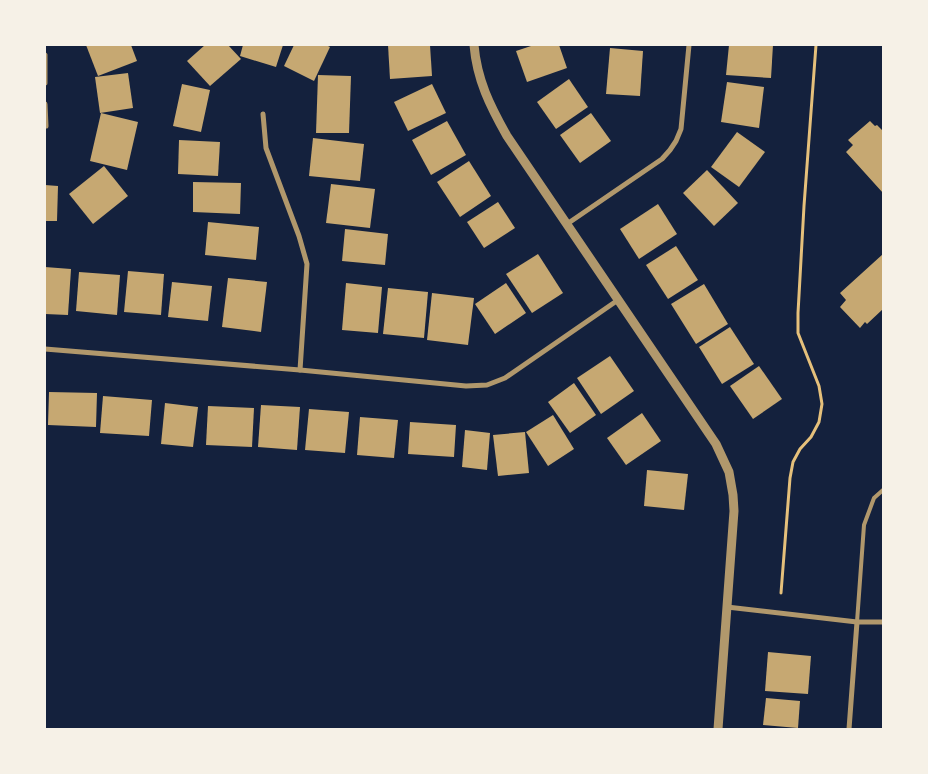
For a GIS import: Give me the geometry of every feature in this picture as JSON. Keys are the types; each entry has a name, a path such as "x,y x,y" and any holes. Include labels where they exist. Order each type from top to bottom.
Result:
{"street":[{"path":"474,45 476,64 482,86 494,114 507,136 716,444 729,472 734,511 718,729"},
{"path":"567,224 647,170 670,150 681,129 689,45"},
{"path":"45,55 45,83"},
{"path":"45,104 46,126"},
{"path":"263,114 266,148 299,236 307,264 300,370"},
{"path":"45,349 466,386 487,385 505,378 618,300"},
{"path":"727,607 836,618 857,622 883,622"},
{"path":"849,729 857,622"}],"lane":[{"path":"857,622 864,525 874,498 883,490"}],"path":[{"path":"782,593 790,478 793,462 800,448 811,437 819,422 822,404 819,386 798,333 804,206 816,45"}],"building":[{"path":"86,45 131,45 137,61 98,76"},
{"path":"205,45 228,45 241,59 210,86 187,61"},
{"path":"243,45 283,45 276,67 240,56"},
{"path":"294,45 326,45 330,47 314,81 284,66"},
{"path":"388,45 430,45 432,76 390,79"},
{"path":"534,45 559,45 567,68 527,82 516,51"},
{"path":"729,45 773,45 771,78 726,75"},
{"path":"610,48 643,51 640,96 606,94"},
{"path":"128,73 133,108 100,113 95,77"},
{"path":"318,75 351,76 349,133 316,133"},
{"path":"569,79 588,107 556,129 537,102"},
{"path":"727,82 764,87 759,128 721,122"},
{"path":"182,84 210,90 201,132 173,126"},
{"path":"432,84 446,113 408,131 394,102"},
{"path":"101,113 138,122 127,170 90,161"},
{"path":"591,113 611,141 580,163 560,135"},
{"path":"447,121 466,155 431,175 412,140"},
{"path":"870,121 883,131 883,193 846,152 853,145 848,140"},
{"path":"737,132 765,152 739,187 711,167"},
{"path":"313,138 364,144 360,181 309,176"},
{"path":"179,140 220,142 218,176 178,174"},
{"path":"469,161 491,196 460,217 437,182"},
{"path":"104,166 128,196 93,224 69,194"},
{"path":"707,170 738,203 714,226 683,193"},
{"path":"193,182 241,183 240,214 193,212"},
{"path":"331,184 375,189 370,228 326,223"},
{"path":"45,185 58,186 57,221 45,221"},
{"path":"498,202 515,228 484,248 467,222"},
{"path":"658,204 677,234 639,259 620,229"},
{"path":"208,222 259,227 256,260 205,255"},
{"path":"345,229 388,234 385,265 342,261"},
{"path":"676,246 698,280 668,299 646,265"},
{"path":"538,254 563,293 532,313 506,274"},
{"path":"883,254 883,309 860,328 840,307 846,300 840,293"},
{"path":"45,267 71,269 68,315 45,314"},
{"path":"128,271 164,274 161,315 124,312"},
{"path":"79,272 120,275 117,315 76,311"},
{"path":"228,278 267,282 261,332 222,327"},
{"path":"172,282 212,286 208,321 168,317"},
{"path":"346,283 382,287 378,333 342,330"},
{"path":"506,283 526,313 495,334 475,304"},
{"path":"704,284 728,324 696,344 671,304"},
{"path":"388,288 428,292 424,338 383,334"},
{"path":"432,293 474,298 468,345 427,340"},
{"path":"730,327 754,364 722,384 699,347"},
{"path":"610,356 634,391 601,414 577,378"},
{"path":"759,366 782,399 753,419 730,386"},
{"path":"574,383 596,415 570,433 548,402"},
{"path":"49,392 97,393 96,427 48,425"},
{"path":"103,396 152,400 149,436 100,433"},
{"path":"165,403 198,407 193,447 161,444"},
{"path":"261,405 300,407 297,450 258,447"},
{"path":"208,406 254,408 252,447 206,445"},
{"path":"309,409 349,412 345,453 305,450"},
{"path":"642,413 661,441 626,465 607,438"},
{"path":"553,415 574,449 548,466 526,432"},
{"path":"360,417 398,420 394,458 357,455"},
{"path":"410,422 456,425 454,457 408,454"},
{"path":"465,430 490,433 487,470 462,467"},
{"path":"525,432 529,473 498,476 493,435"},
{"path":"647,470 688,474 684,510 644,506"},
{"path":"768,652 811,656 808,694 765,691"},
{"path":"766,698 800,701 798,728 763,725"}]}
